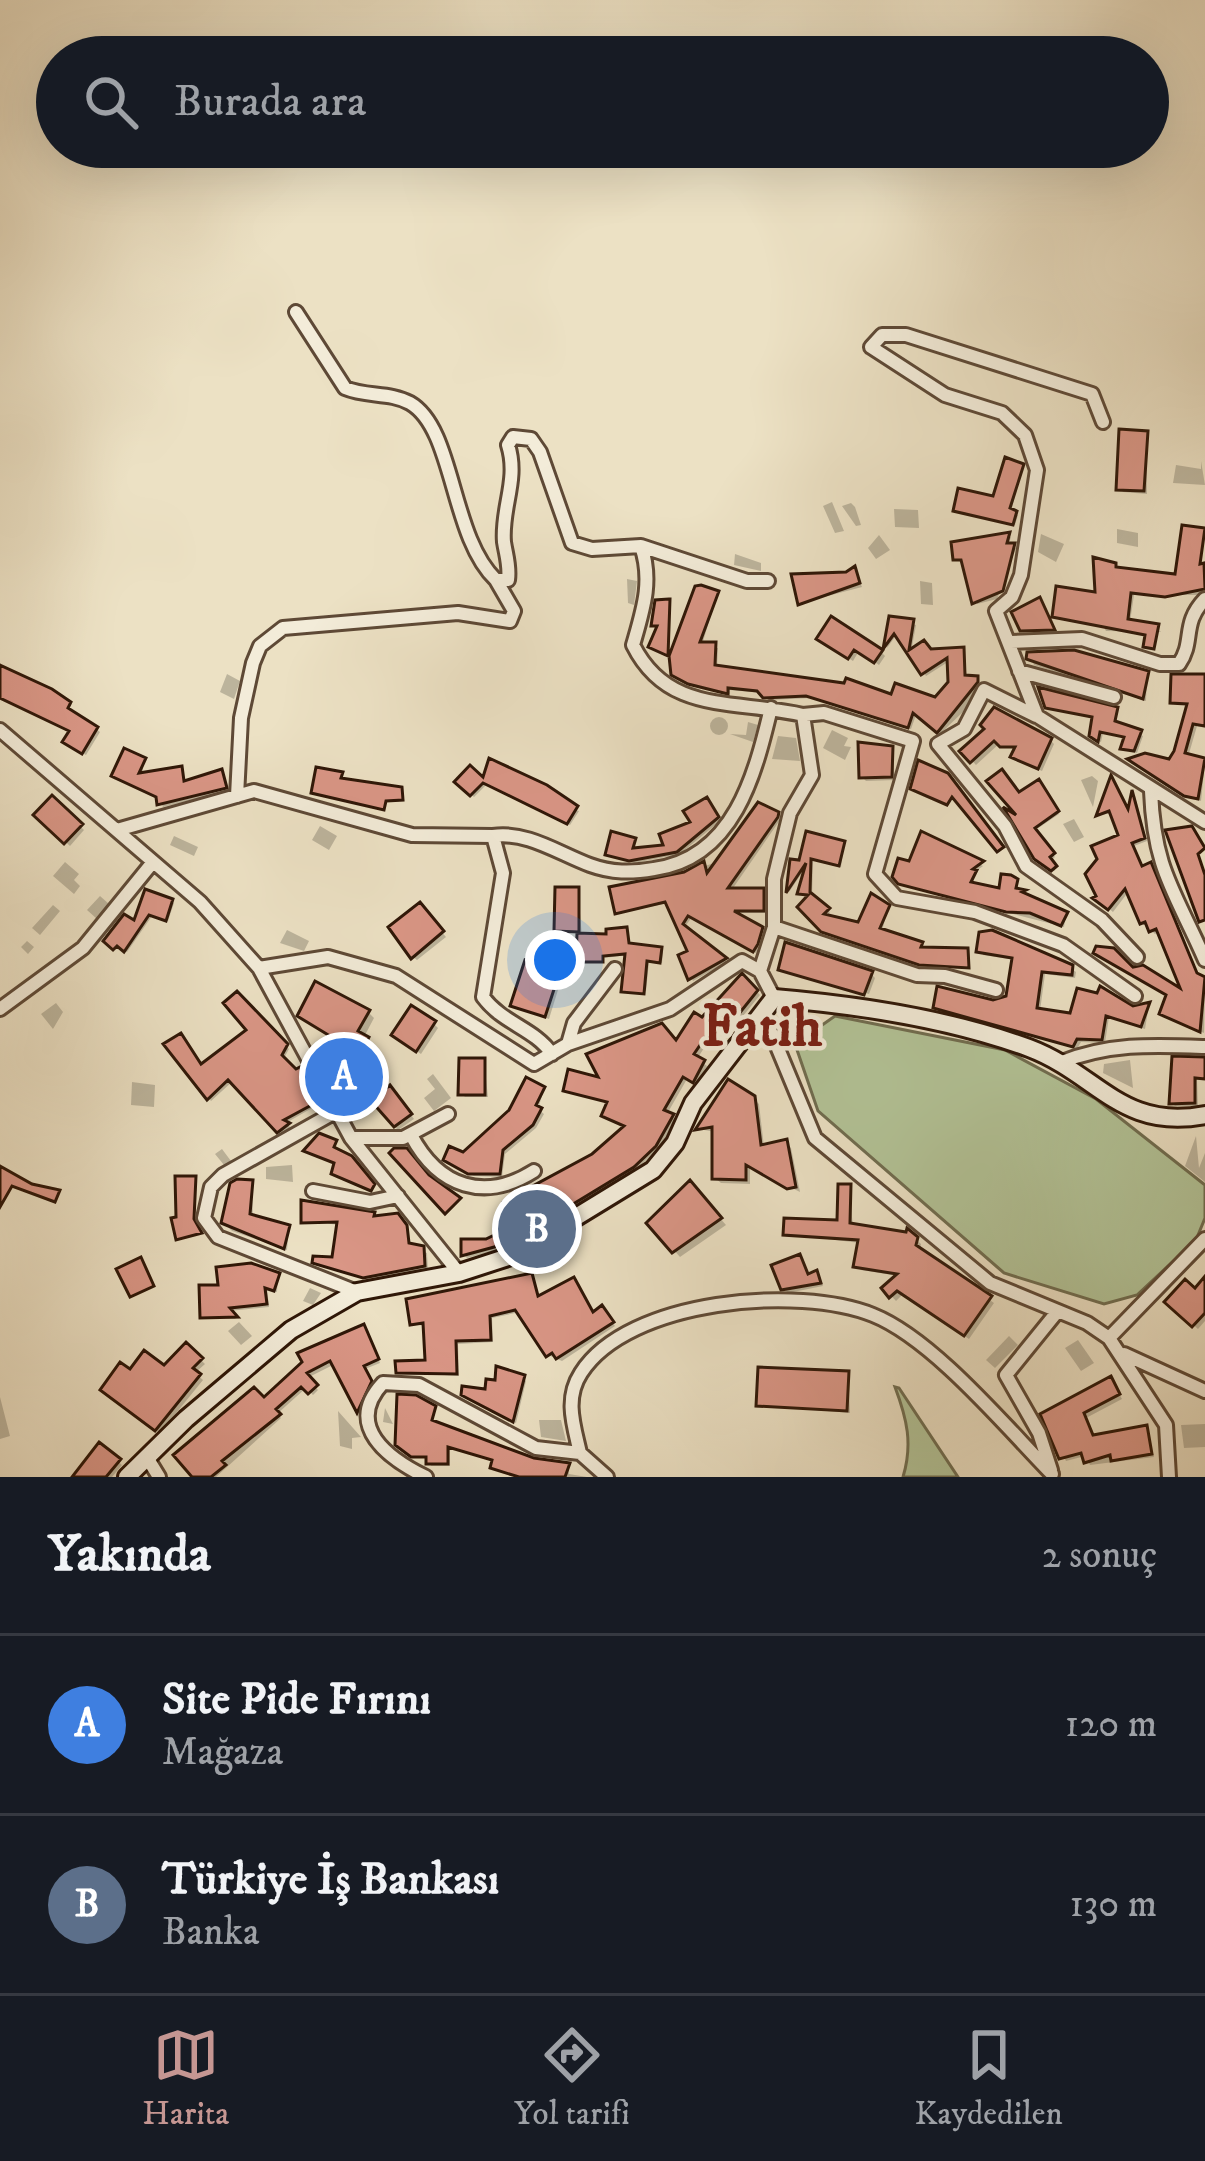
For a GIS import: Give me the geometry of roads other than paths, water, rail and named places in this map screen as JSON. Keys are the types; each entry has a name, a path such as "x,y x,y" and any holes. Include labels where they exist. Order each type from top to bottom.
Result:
{"main road":[{"path":"127,1477 185,1419 291,1330 357,1292 459,1273 514,1255 653,1170 675,1143 693,1103 774,998 835,1003 959,1029 1033,1049 1131,1112 1157,1118 1205,1114"}],"street":[{"path":"237,796 241,718 260,646 283,628 458,613 510,621 514,611 473,548 425,414 406,401 346,388 296,312"},
{"path":"1037,716 996,611 1012,597 1022,575 1037,470 1024,436 1002,413 945,395 871,347 882,334 906,335 1054,379 1092,394 1103,422"},
{"path":"496,580 508,580 504,539 514,491 508,446 514,437 531,440 540,452 572,543 592,549 641,546 747,580 768,580"},
{"path":"641,546 648,567 647,592 633,645 647,673 677,695 803,715 824,713 913,742 938,743 964,729 984,690 1037,716 1205,822"},
{"path":"1011,641 1082,639 1160,664 1179,664 1185,658 1189,616 1205,599"},
{"path":"1019,670 1114,697"},
{"path":"117,830 254,791 412,835 514,833 608,871 632,873 689,859 726,829 742,801 771,708"},
{"path":"760,971 774,927 774,879 790,813 812,775 803,715"},
{"path":"0,730 200,902 259,968 351,1138 459,1273"},
{"path":"913,742 875,874 897,898 975,912 1063,944 1136,996"},
{"path":"938,743 1005,826 1026,866 1102,920 1137,957"},
{"path":"1151,790 1152,839 1172,896 1205,960"},
{"path":"494,836 503,873 483,997 511,1026 541,1038 552,1054"},
{"path":"0,1009 83,948 153,862"},
{"path":"774,927 917,975 945,976 996,990"},
{"path":"259,968 328,957 396,976 534,1064 568,1044 670,1009 742,961 760,971 774,998"},
{"path":"568,1044 574,1023 615,969"},
{"path":"764,1015 815,1138 990,1283 1109,1339 1166,1425 1168,1477"},
{"path":"1059,1063 1098,1048 1130,1044 1205,1047"},
{"path":"337,1111 223,1175 211,1186 204,1218 218,1237 357,1292"},
{"path":"351,1138 411,1135 448,1114"},
{"path":"411,1135 421,1153 440,1170 485,1191 510,1186 534,1171"},
{"path":"313,1191 370,1202 398,1196"},
{"path":"1109,1339 1205,1239"},
{"path":"607,1477 580,1453 569,1407 580,1373 617,1336 700,1307 744,1301 840,1304 878,1317 953,1373 1053,1476"},
{"path":"1053,1476 1040,1433 1006,1375 1057,1312"},
{"path":"1122,1354 1205,1391"},
{"path":"426,1477 385,1457 374,1437 370,1406 383,1383 419,1385 536,1448 580,1453"},
{"path":"148,1459 159,1477"}],"place":[{"name":"Site Pide Fırını","path":"344,1077"},
{"name":"Türkiye İş Bankası","path":"537,1229"}],"district":[{"name":"Fatih","path":"762,1028"}]}
